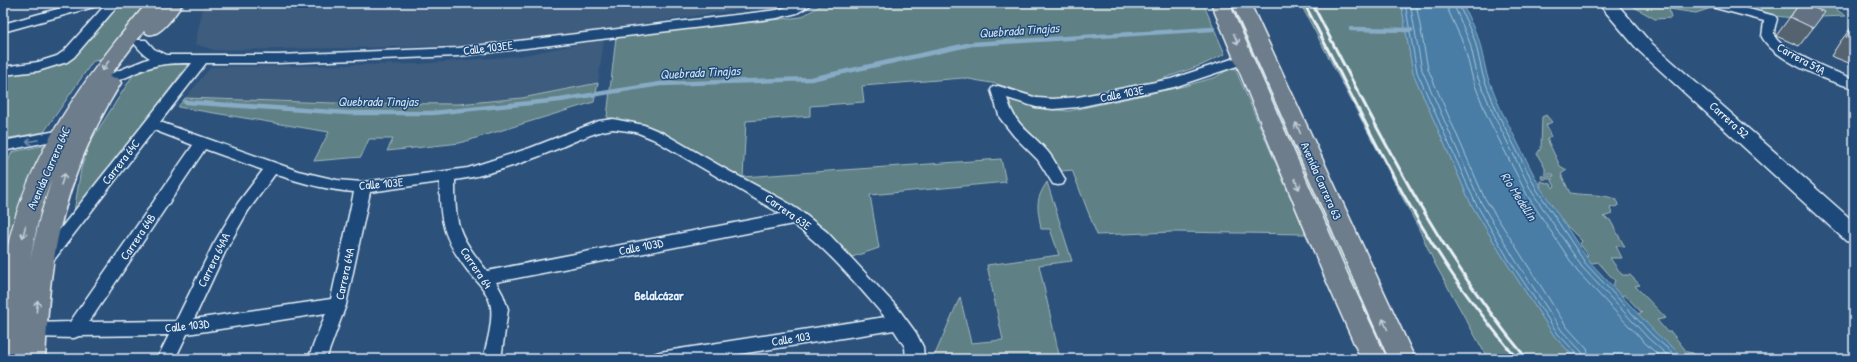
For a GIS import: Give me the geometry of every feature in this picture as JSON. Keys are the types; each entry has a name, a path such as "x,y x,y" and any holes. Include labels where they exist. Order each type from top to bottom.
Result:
{"main road":[{"name":"Avenida Carrera 64C","path":"6,359 9,282 22,242 36,189 62,135 107,63 157,3"},
{"name":"Avenida Carrera 64C","path":"32,359 41,265 56,198 75,146 115,76 174,3"},
{"name":"Avenida Carrera 63","path":"1220,3 1334,273 1374,359"},
{"name":"Avenida Carrera 63","path":"1241,3 1281,89 1380,314 1402,359"},
{"name":"Carrera 52","path":"1607,3 1644,46 1746,136 1854,235"}],"street":[{"path":"3,28 94,3"},
{"path":"3,71 55,62 69,54 114,3"},
{"name":"Calle 103EE","path":"115,76 145,63 165,58 278,59 458,52 777,14 793,10 808,3"},
{"name":"Carrera 51A","path":"1712,3 1771,20 1767,32 1771,42 1784,51 1835,77 1854,84"},
{"name":"Calle 103EE","path":"141,43 149,52 165,58"},
{"name":"Carrera 64C","path":"41,265 202,58"},
{"name":"Calle 103E","path":"1058,180 1043,156 1019,133 1005,115 998,90 1036,102 1053,104 1078,102 1174,83 1244,59"},
{"name":"Calle 103E","path":"150,124 272,168 316,181 337,185 363,187 448,176 502,164 582,132 613,124"},
{"name":"Carrera 63E","path":"613,124 639,128 658,136 722,174 757,191 798,217 845,260 898,322 910,338 914,347 915,359"},
{"path":"3,146 62,135"},
{"name":"Carrera 64B","path":"74,331 202,143"},
{"name":"Carrera 64AA","path":"166,359 222,243 243,207 272,168"},
{"name":"Carrera 64","path":"448,176 447,207 452,232 467,256 484,278 500,306 492,359"},
{"name":"Carrera 64A","path":"317,359 338,305 363,187"},
{"name":"Calle 103D","path":"484,278 798,217"},
{"name":"Calle 103D","path":"35,330 74,331 181,328 338,305"},
{"name":"Calle 103","path":"660,359 898,322"}],"shaded area":[{"path":"204,3 778,3 604,30 463,46 214,50 195,44"},
{"path":"604,39 598,83 522,98 458,104 333,103 185,98 211,67 419,64 519,56"}],"green space":[{"path":"118,3 149,3 101,60 93,61 44,132 3,139 3,74 62,65"},
{"path":"825,3 1203,3 1225,54 1202,65 1156,81 1061,100 1041,98 997,84 963,78 862,86 864,102 810,106 810,116 746,121 743,177 1001,159 1006,182 870,195 879,248 852,257 819,224 742,177 661,132 607,117 616,37 801,17"},
{"path":"1300,3 1401,3 1413,73 1471,204 1506,262 1555,337 1576,359 1488,359 1435,264 1419,229"},
{"path":"1639,3 1648,5 1649,3 1692,3 1702,8 1711,8 1696,13 1669,9 1671,18 1655,19 1634,7"},
{"path":"1707,3 1826,3 1846,16 1793,18 1767,15"},
{"path":"1237,5 1394,359 1382,359 1228,6"},
{"path":"189,63 73,218 81,169 89,144 135,72 153,65"},
{"path":"1234,66 1306,234 1172,232 1097,235 1072,170 1062,171 1016,120 1006,98 1044,109 1069,111 1185,86 1216,77"},
{"path":"598,83 594,102 460,143 387,151 393,139 369,139 361,157 314,161 329,132 178,107 185,98 333,103 458,104 522,98"},
{"path":"1546,115 1552,122 1546,125 1551,137 1547,139 1560,166 1567,170 1561,174 1570,193 1600,196 1617,200 1618,206 1610,208 1612,214 1603,217 1610,220 1625,247 1616,246 1622,258 1610,258 1622,275 1630,275 1640,285 1635,286 1666,318 1657,320 1667,332 1671,332 1687,352 1693,353 1696,357 1686,359 1630,314 1642,313 1625,295 1616,296 1611,289 1615,281 1598,262 1587,264 1581,258 1588,255 1580,244 1582,241 1568,227 1560,225 1536,195 1541,186 1540,181 1551,184 1553,188 1555,186 1552,181 1553,179 1542,179 1541,176 1554,176 1553,174 1545,174 1545,168 1537,154 1541,148 1542,117"},
{"path":"46,145 3,254 3,173 12,152"},
{"path":"1047,182 1072,261 1039,265 1060,359 933,359 960,297 971,343 1003,340 987,265 1059,255 1050,229 1041,229 1038,205 1040,195"}],"water":[{"name":"Río Medellín","path":"1401,3 1462,3 1479,40 1487,75 1501,110 1540,187 1589,261 1656,333 1686,359 1576,359 1555,337 1506,262 1471,204 1413,73"}],"building":[{"path":"1800,3 1825,12 1813,28 1790,17"},
{"path":"1854,25 1854,41 1846,37"}],"waterway":[{"name":"Quebrada Tinajas","path":"185,102 348,113 432,113 560,100 660,84 811,79 972,44 1213,29"},
{"name":"Quebrada Tinajas","path":"1351,29 1411,30"}],"railway":[{"path":"1304,3 1375,142 1413,211 1454,277 1517,359"},
{"path":"1312,3 1384,142 1436,232 1464,276 1527,359"}],"district":[{"name":"Belalcázar","path":"659,295"}]}
